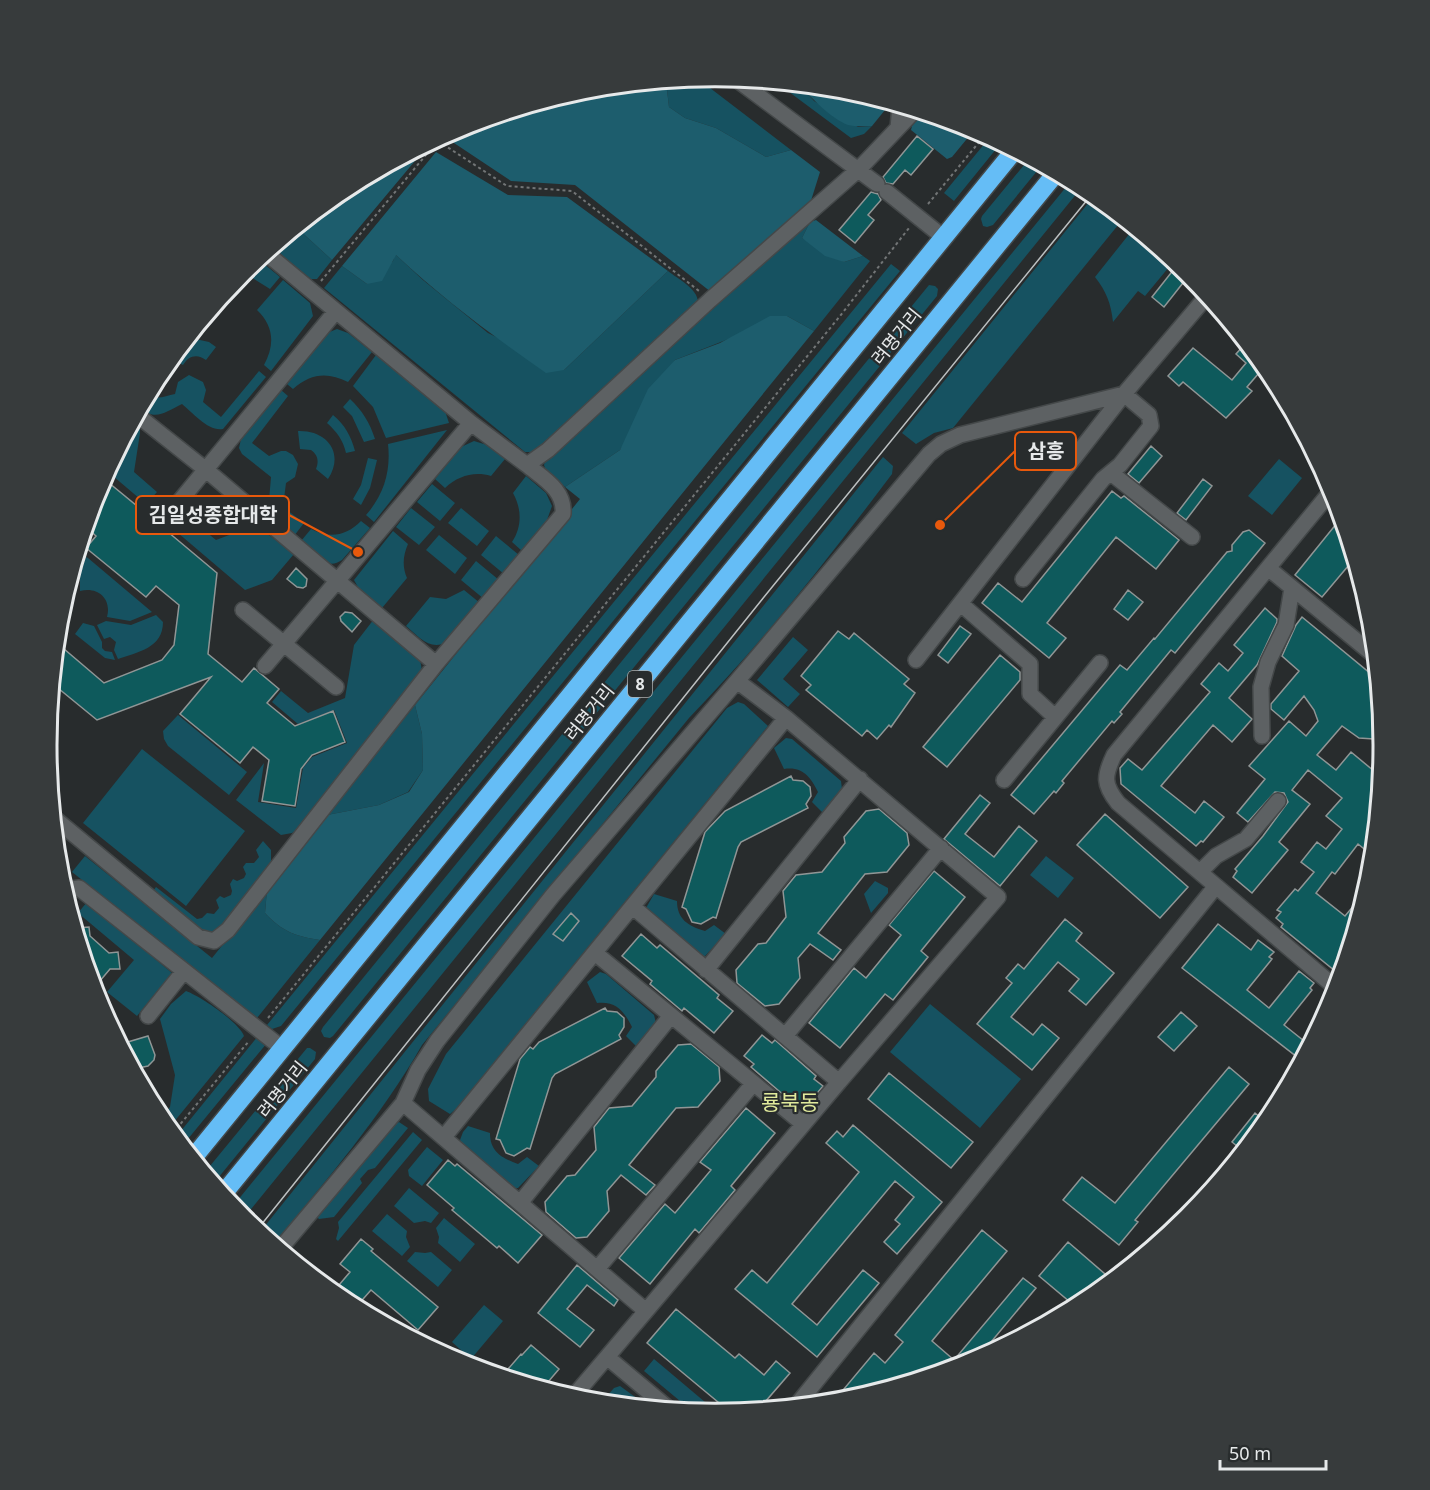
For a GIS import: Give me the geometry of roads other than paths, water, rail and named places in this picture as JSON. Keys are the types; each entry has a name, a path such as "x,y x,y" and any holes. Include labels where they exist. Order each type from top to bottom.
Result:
{"highway":[{"name":"려명거리","path":"198,1152 1009,156"},
{"name":"려명거리","path":"228,1188 1051,179"}],"street":[{"path":"748,88 859,169 943,237"},
{"path":"898,128 899,113"},
{"path":"527,465 548,450 710,300 859,169 909,116"},
{"path":"62,825 198,937 214,941 228,930 436,664 563,514 564,502 558,491 471,423 272,258"},
{"path":"915,660 1124,394 1202,302"},
{"path":"179,501 336,311"},
{"path":"1023,579 1103,479 1120,465 1151,426 1149,415 1124,394"},
{"path":"285,1243 403,1102 418,1070 437,1041 545,904 929,454 941,444 960,435 1124,394"},
{"path":"143,420 205,469 436,664"},
{"path":"265,666 471,423"},
{"path":"1111,473 1192,537"},
{"path":"1325,499 1114,755 1107,770 1106,781 1109,792 1118,803 1329,982"},
{"path":"1268,568 1365,648"},
{"path":"1262,736 1260,687 1268,662 1286,625 1293,588"},
{"path":"961,604 1030,664 1030,694 1055,717"},
{"path":"243,610 336,687"},
{"path":"1004,780 1100,663"},
{"path":"580,1389 802,1123 999,897 860,779 737,681"},
{"path":"444,1137 786,718"},
{"path":"706,970 860,779"},
{"path":"1200,873 1216,856 1246,839 1278,801"},
{"path":"785,1036 941,848"},
{"path":"802,1397 1216,886"},
{"path":"73,889 79,888 282,1048"},
{"path":"633,908 838,1082"},
{"path":"595,953 670,1017 802,1123"},
{"path":"148,1016 184,971"},
{"path":"520,1203 670,1017"},
{"path":"597,1269 753,1084"},
{"path":"403,1102 646,1311"},
{"path":"607,1357 659,1400"}],"tram line":[{"path":"263,1223 764,597 1086,201"}],"place":[{"name":"삼흥","path":"940,525"},
{"name":"김일성종합대학","path":"358,552"}],"district":[{"name":"룡북동","path":"790,1102"}]}
